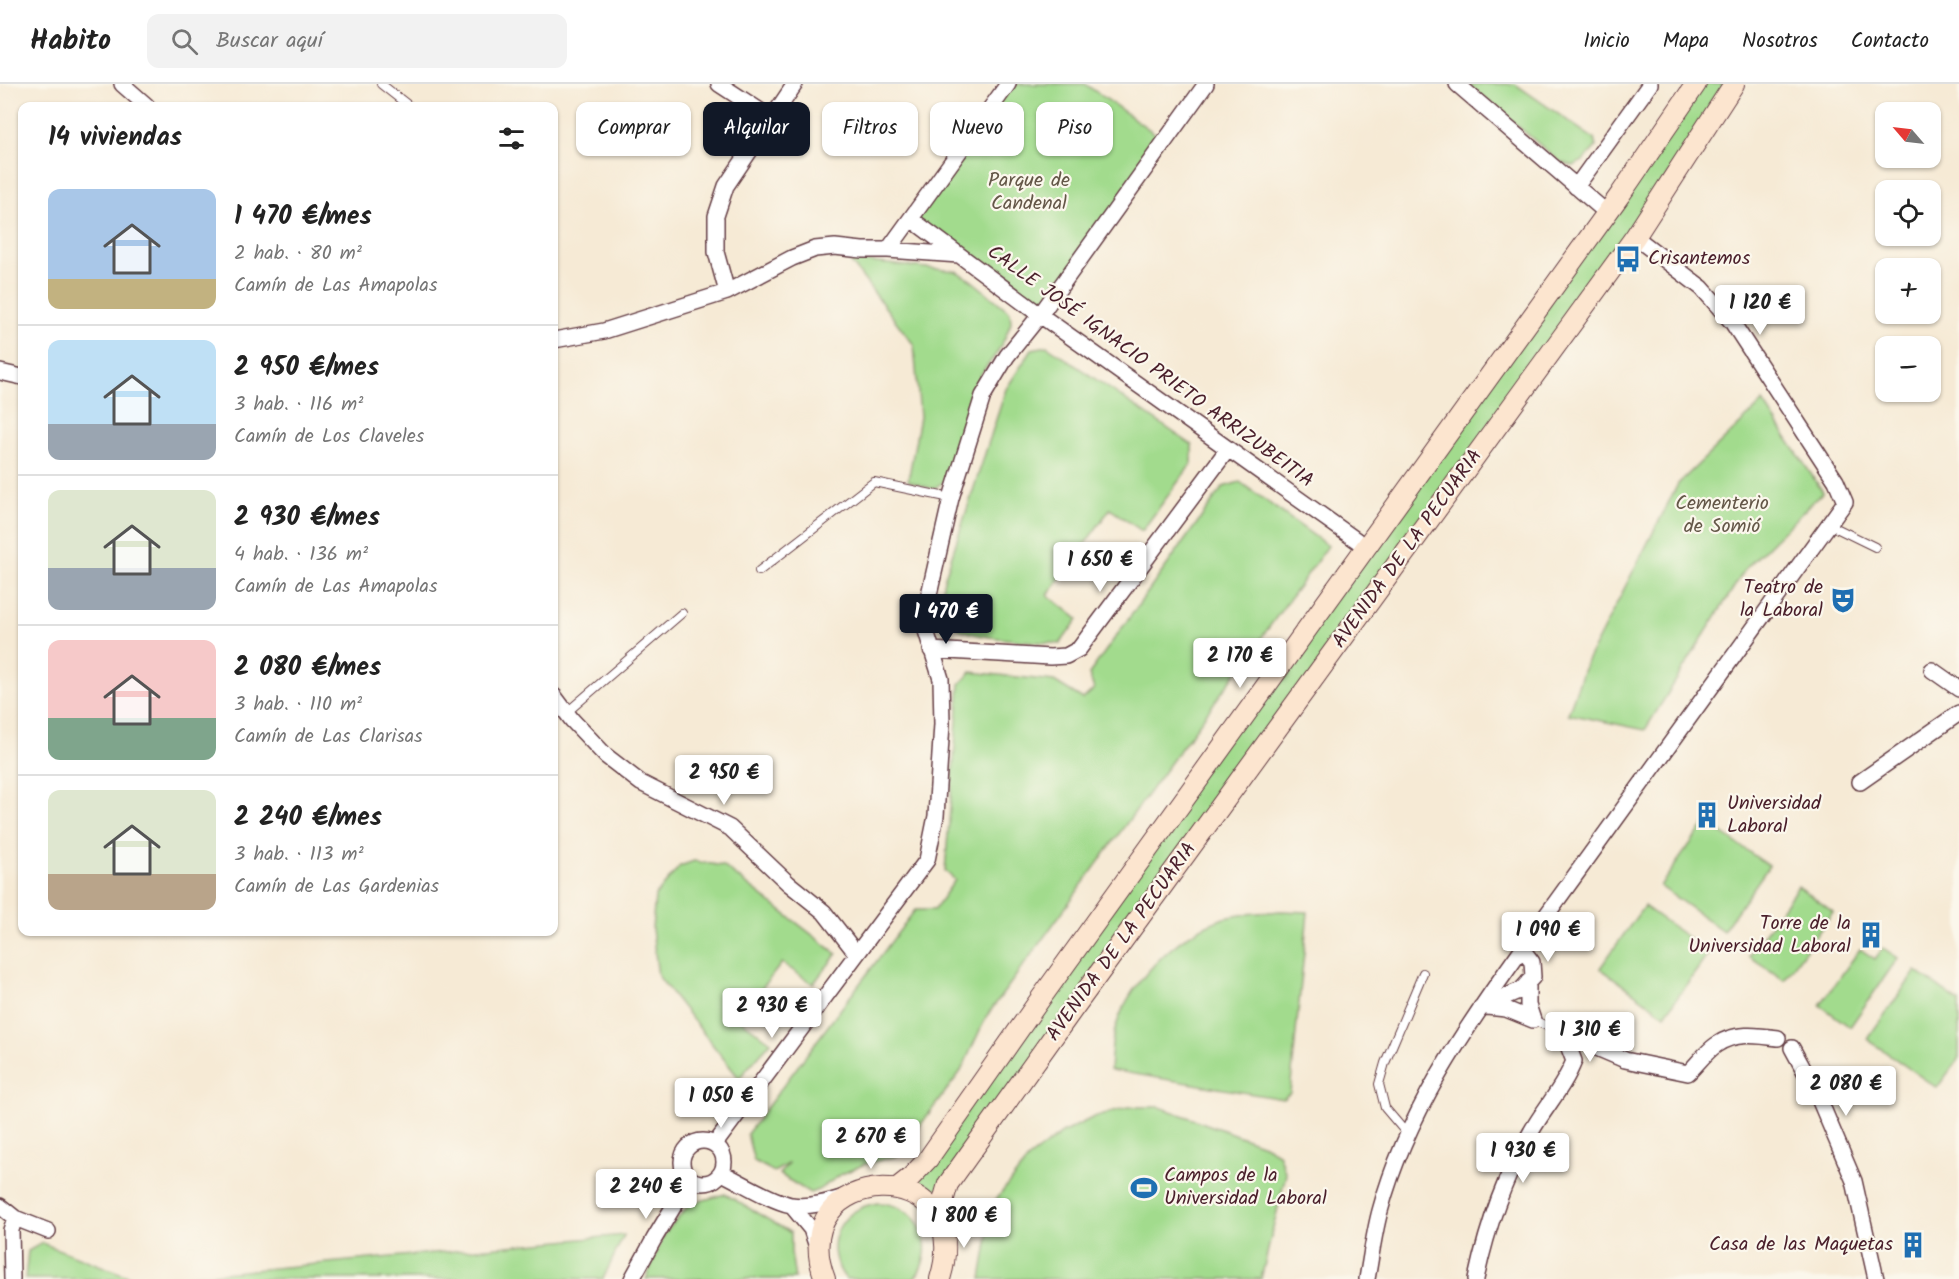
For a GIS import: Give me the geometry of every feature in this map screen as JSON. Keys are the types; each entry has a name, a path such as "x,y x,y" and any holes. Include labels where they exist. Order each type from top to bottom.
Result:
{"street":[{"path":"122,84 142,102"},
{"path":"719,84 747,102"},
{"path":"782,102 795,84"},
{"path":"888,250 1008,84"},
{"path":"715,1144 927,860 936,816 942,724 941,679 923,621 951,498 983,396 1007,356 1040,315 1206,84"},
{"path":"1457,84 1607,213"},
{"path":"1576,186 1650,84"},
{"name":"AVENIDA DE LA PECUARIA","path":"897,1188 928,1160 1041,998 1607,213 1696,84"},
{"name":"AVENIDA DE LA PECUARIA","path":"938,1219 948,1184 1635,237 1734,84"},
{"path":"728,292 716,252 716,216 726,186 746,156"},
{"name":"CALLE JOSÉ IGNACIO PRIETO ARRIZUBEITIA","path":"911,219 1040,315 1366,547"},
{"path":"1367,1279 1380,1211 1398,1156 1423,1102 1481,1007 1845,502 1836,481 1732,322 1702,288 1635,237"},
{"path":"558,339 604,332 728,292 814,249 835,247 959,255"},
{"path":"0,372 18,376"},
{"path":"931,650 1050,657 1065,656 1079,649 1227,449"},
{"path":"1932,670 1959,689"},
{"path":"558,701 606,756 641,783 730,828 788,883 824,912 856,953"},
{"path":"1860,782 1959,713"},
{"path":"1481,1007 1521,990 1533,977 1532,962 1522,950"},
{"path":"1528,982 1528,1005 1533,1020"},
{"path":"1481,1007 1506,1009 1533,1020"},
{"path":"1590,1046 1625,1060 1688,1073 1716,1044 1736,1036 1755,1034 1778,1038"},
{"path":"1476,1279 1492,1216 1518,1153 1567,1079 1574,1061 1564,1035"},
{"path":"1792,1048 1817,1094 1854,1181 1876,1277"},
{"path":"700,1141 715,1144 725,1159 722,1173 717,1179 704,1184 690,1179 682,1167 678,1149 700,1141"},
{"path":"722,1173 791,1205 820,1204 867,1189 897,1188 914,1194 930,1206 938,1219 946,1246 940,1279"},
{"path":"632,1279 690,1179"},
{"path":"818,1251 824,1222 832,1210 852,1195"},
{"path":"791,1205 811,1229 824,1279"},
{"path":"0,1206 15,1218 48,1231"},
{"path":"12,1279 11,1230 15,1218"}],"lane":[{"path":"381,84 405,102"},
{"path":"759,572 874,482 951,498"},
{"path":"1830,525 1875,547"},
{"path":"566,712 682,613"},
{"path":"1408,1135 1384,1108 1379,1084 1385,1063 1423,973"},
{"path":"1533,1020 1590,1046"}],"green space":[{"name":"Parque de Candenal","path":"1008,84 1085,84 1110,102 1036,102 1036,156 1113,156 1113,104 1164,140 1040,315 911,219 956,156 1024,156 1024,102 995,102"},
{"path":"1468,84 1515,84 1594,139 1596,147 1583,161 1573,166 1560,162"},
{"path":"1696,84 1734,84 948,1184 938,1219 914,1194 911,1177"},
{"path":"849,260 956,271 971,280 1010,312 1011,323 1005,338 981,374 952,476 933,489 908,481 920,417 914,345"},
{"path":"1047,346 1192,445 1192,463 1142,531 1110,509 1048,595 1078,619 1060,644 1019,641 959,629 947,619 942,598 943,583 1006,389 1032,349"},
{"name":"Cementerio de Somió","path":"1763,402 1823,492 1746,568 1645,730 1568,714 1586,663 1678,484"},
{"path":"1240,482 1328,546 986,1017 961,1071 897,1156 865,1164 842,1174 810,1193 779,1174 789,1163 774,1172 754,1161 747,1134 915,910 934,910 955,880 945,871 960,684 971,672 1054,681 1083,699 1094,689 1089,674 1223,487"},
{"path":"1706,822 1769,866 1723,931 1660,886"},
{"path":"694,861 723,866 837,954 813,984 782,963 738,1018 771,1042 739,1078 658,976 652,929 655,896 680,866"},
{"path":"1798,886 1833,912 1784,980 1749,956"},
{"path":"1644,906 1709,953 1665,1015 1600,968"},
{"path":"1280,911 1308,912 1290,1093 1283,1099 1110,1070 1113,1038 1119,1019 1128,1000 1154,964 1188,936 1207,925 1245,914"},
{"path":"1883,948 1898,958 1850,1027 1820,1005 1860,949 1875,959"},
{"path":"1916,971 1959,1002 1959,1058 1937,1088 1867,1039"},
{"name":"Campos de la Universidad Laboral","path":"1128,1107 1160,1107 1264,1145 1278,1153 1286,1174 1261,1279 981,1279 994,1202 1030,1157 1062,1133 1094,1117"},
{"path":"725,1194 791,1233 795,1279 646,1279 665,1233 690,1204"},
{"path":"878,1203 892,1205 905,1211 921,1229 925,1241 925,1253 922,1266 914,1279 846,1279 838,1267 834,1242 844,1221 864,1206"},
{"path":"624,1235 603,1279 25,1279 28,1251 42,1243 130,1277 169,1278"}],"place":[{"name":"Crisantemos","path":"1628,259"},
{"name":"Teatro de la Laboral","path":"1843,600"},
{"name":"Universidad Laboral","path":"1707,815"},
{"name":"Torre de la Universidad Laboral","path":"1871,935"},
{"name":"Campos de la Universidad Laboral","path":"1144,1188"},
{"name":"Casa de las Maquetas","path":"1913,1245"}]}
